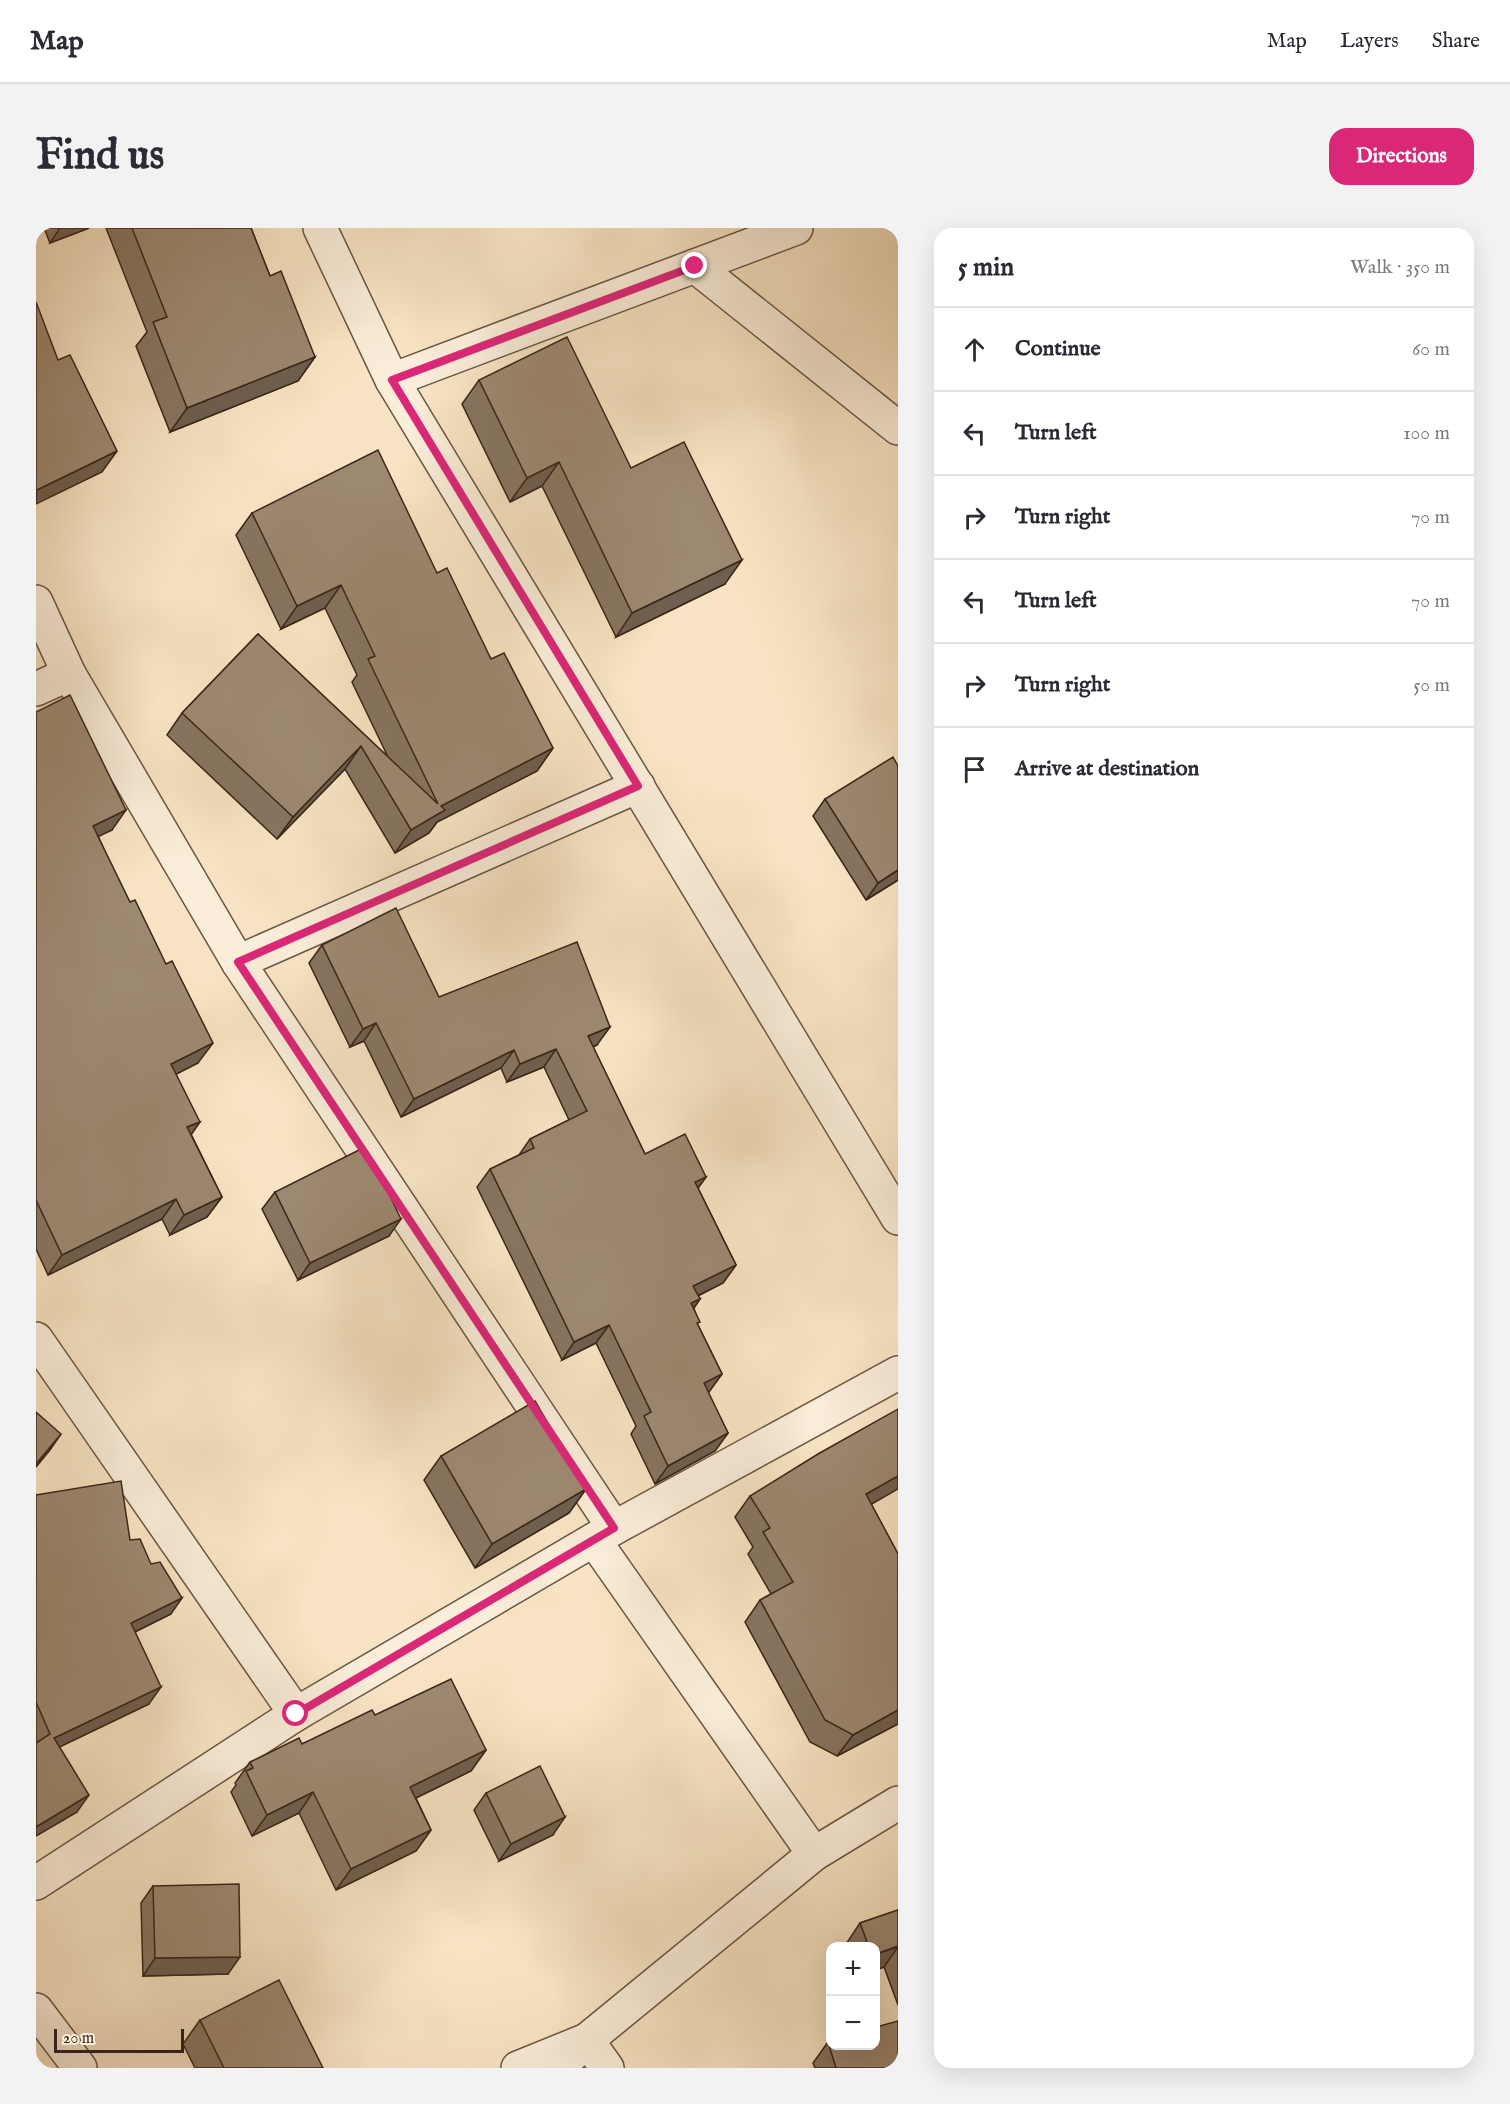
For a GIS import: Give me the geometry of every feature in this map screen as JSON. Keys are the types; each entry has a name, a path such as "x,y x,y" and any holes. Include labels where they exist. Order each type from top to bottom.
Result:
{"street":[{"path":"320,228 392,380 895,1205"},
{"path":"392,380 796,228"},
{"path":"695,266 898,429"},
{"path":"36,602 69,674 238,962 604,1534 814,1854"},
{"path":"36,689 69,674"},
{"path":"238,962 638,786"},
{"path":"36,1339 296,1714"},
{"path":"36,1882 296,1714 604,1534 898,1373"},
{"path":"558,2068 587,2040 814,1854 898,1803"},
{"path":"36,2010 80,2068"},
{"path":"518,2068 587,2040"},
{"path":"587,2040 607,2068"}],"building":[{"path":"132,228 251,228 270,276 281,271 315,357 187,408 153,322 167,317"},
{"path":"36,302 58,360 70,355 117,451 37,490 36,488"},
{"path":"567,337 631,468 684,442 742,560 632,613 559,462 527,478 479,380"},
{"path":"378,450 437,573 447,568 491,659 504,653 553,748 441,806 445,810 411,830 361,746 293,817 182,713 258,634 438,804 368,659 375,656 341,585 297,606 252,513"},
{"path":"70,695 126,810 93,826 130,902 135,900 166,964 172,961 213,1043 171,1064 200,1122 187,1127 222,1197 184,1215 176,1199 62,1255 36,1200 36,712"},
{"path":"893,757 898,766 898,870 878,883 825,799"},
{"path":"396,908 439,997 577,942 610,1027 588,1036 645,1154 685,1134 706,1177 695,1182 736,1265 693,1286 700,1299 691,1303 700,1322 697,1323 722,1374 704,1383 728,1433 668,1466 644,1416 651,1412 609,1325 574,1342 490,1169 534,1148 530,1139 587,1111 556,1049 520,1064 514,1050 414,1099 376,1023 363,1029 322,945"},
{"path":"363,1148 377,1169 401,1219 310,1263 275,1192"},
{"path":"535,1401 586,1489 492,1544 441,1456"},
{"path":"898,1409 898,1476 866,1494 898,1554 898,1710 853,1735 825,1720 760,1600 793,1582 763,1532 770,1528 750,1496"},
{"path":"36,1412 61,1434 36,1464"},
{"path":"121,1481 130,1540 140,1539 151,1564 160,1562 182,1598 131,1623 161,1687 54,1738 89,1795 36,1827 36,1743 50,1734 36,1702 36,1495"},
{"path":"451,1679 486,1750 410,1787 431,1830 351,1869 313,1792 267,1815 246,1771 253,1768 250,1762 299,1738 302,1744 372,1710 375,1715"},
{"path":"540,1766 565,1817 511,1844 486,1793"},
{"path":"239,1884 240,1957 155,1958 153,1886"},
{"path":"898,1910 898,1946 880,1953 880,1942 867,1942 860,1923"},
{"path":"279,1980 323,2068 224,2068 200,2020"},
{"path":"898,2021 898,2068 836,2068 830,2050 880,2050 880,2026"}],"route":[{"path":"296,1714 614,1528 238,962 638,786 392,380 695,266"}]}
